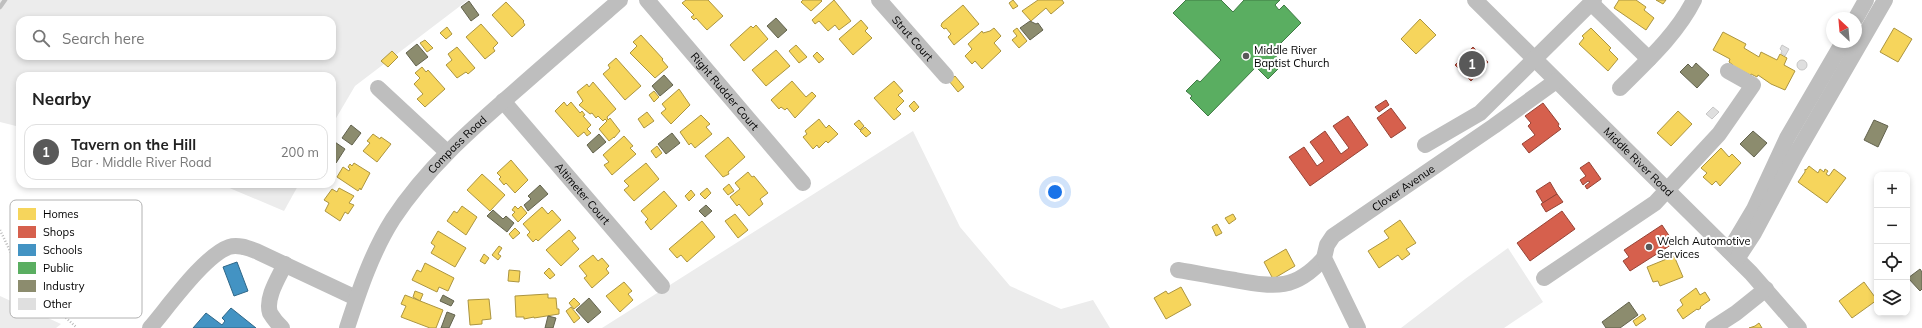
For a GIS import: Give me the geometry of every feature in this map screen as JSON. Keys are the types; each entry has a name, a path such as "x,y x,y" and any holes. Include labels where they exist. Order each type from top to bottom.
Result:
{"street":[{"name":"Compass Road","path":"347,328 356,298 368,268 392,221 424,176 447,152 620,0"},
{"name":"Right Rudder Court","path":"647,0 803,183"},
{"name":"Strut Court","path":"879,0 946,76"},
{"name":"Middle River Road","path":"1475,0 1733,255 1766,289 1799,328"},
{"path":"1620,88 1649,59 1685,19 1694,0"},
{"path":"1859,12 1866,0"},
{"path":"1733,255 1754,233 1796,154 1885,0"},
{"path":"1425,145 1480,113 1593,2 1649,59"},
{"path":"1733,255 1787,138 1840,48"},
{"path":"1544,278 1655,203 1719,134 1753,85 1728,71"},
{"name":"Clover Avenue","path":"1324,258 1328,245 1333,236 1556,81"},
{"path":"378,88 447,152"},
{"name":"Altimeter Court","path":"503,102 662,286"},
{"path":"150,328 199,270 230,246 244,247 285,264 356,298"},
{"path":"1178,270 1270,286 1288,283 1300,278 1313,270 1324,258 1358,328"},
{"path":"282,328 270,313 269,304 273,289 285,264"},
{"path":"1713,328 1736,314 1766,289"}],"path":[{"path":"0,230 10,251"},
{"path":"66,318 76,327"}],"shaded area":[{"path":"0,0 468,0 355,86 336,118 336,72 16,72 16,126 0,122"},
{"path":"913,131 960,227 1010,286 1061,309 1093,300 1110,328 602,328"},
{"path":"229,188 297,188 284,211"},
{"path":"1508,248 1543,302 1504,328 1401,328 1465,279"},
{"path":"0,296 10,301 10,318 48,318 61,324 56,328 0,328"}],"building: Homes":[{"path":"686,0 708,0 723,16 707,30 696,18 694,20 691,17 694,15 682,3"},
{"path":"803,0 822,1 811,11 801,2"},
{"path":"834,0 851,21 839,30 835,25 828,31 819,21 815,24 812,20"},
{"path":"1013,0 1018,6 1013,9 1009,3"},
{"path":"1038,0 1062,0 1064,3 1051,14 1046,8 1031,21 1022,11"},
{"path":"1619,0 1636,0 1646,7 1644,10 1654,18 1646,30 1614,8"},
{"path":"1656,0 1666,0 1663,4"},
{"path":"506,2 524,21 523,22 525,25 512,37 492,15"},
{"path":"963,5 979,24 954,45 948,37 951,34 946,28 944,29 941,26 942,23"},
{"path":"1420,19 1436,35 1416,54 1401,39"},
{"path":"861,20 868,28 865,31 872,38 853,55 839,39"},
{"path":"481,24 498,43 493,48 495,51 485,59 466,37"},
{"path":"756,25 768,39 744,61 730,45 751,26 753,28"},
{"path":"447,27 452,34 446,39 440,33"},
{"path":"994,28 1001,36 994,43 1001,51 982,69 975,61 972,64 965,56 972,49 968,44 982,31 983,33"},
{"path":"1017,28 1027,41 1019,48 1012,40 1017,36 1013,31"},
{"path":"1591,28 1611,48 1609,50 1618,59 1608,71 1579,44 1584,38 1582,36"},
{"path":"1894,28 1912,39 1898,62 1880,52"},
{"path":"1723,32 1746,44 1744,48 1759,57 1761,52 1777,60 1780,54 1787,58 1784,65 1795,71 1785,90 1771,84 1758,75 1757,77 1751,74 1750,75 1733,66 1729,62 1730,59 1713,50"},
{"path":"641,35 663,59 662,60 668,67 655,78 630,53 637,46 633,42"},
{"path":"425,40 433,48 427,52 420,43"},
{"path":"796,45 807,57 799,63 789,51"},
{"path":"457,47 475,68 468,74 466,72 457,78 446,65 452,60 448,54"},
{"path":"776,50 790,66 766,86 752,70"},
{"path":"392,51 398,57 388,67 381,61"},
{"path":"817,52 824,59 819,63 813,56"},
{"path":"616,58 641,86 625,100 603,74 610,68 608,65"},
{"path":"422,67 426,72 428,70 445,89 425,107 417,99 423,94 414,84 420,78 415,73"},
{"path":"955,76 964,87 958,92 949,81"},
{"path":"792,81 806,97 812,92 816,96 795,118 787,108 785,110 781,107 779,109 771,100"},
{"path":"894,81 903,91 898,95 904,101 896,109 901,114 894,120 874,98"},
{"path":"593,82 616,109 607,117 608,120 610,118 620,131 609,141 599,129 607,121 605,119 603,121 598,116 596,118 592,113 590,114 579,105 583,101 577,92 587,84 589,87"},
{"path":"679,89 690,105 671,124 661,113 666,109 662,104"},
{"path":"654,91 659,97 654,102 649,95"},
{"path":"914,101 919,107 914,112 909,106"},
{"path":"564,102 567,106 571,102 580,113 582,111 585,115 583,116 591,125 587,129 591,133 587,136 584,132 578,137 555,111"},
{"path":"1678,111 1692,124 1671,146 1657,133"},
{"path":"647,112 654,121 644,128 638,119"},
{"path":"701,115 710,124 706,127 712,134 695,148 691,143 689,145 680,132"},
{"path":"819,119 826,128 829,125 838,134 828,143 826,141 819,148 817,145 813,149 803,137 807,134 805,131"},
{"path":"859,120 864,126 860,130 854,124"},
{"path":"865,127 871,133 866,137 860,131"},
{"path":"373,134 380,139 381,137 391,144 377,162 363,151 370,143 367,141"},
{"path":"624,136 633,146 630,148 636,154 612,175 604,165 609,162 603,155"},
{"path":"728,137 745,157 728,172 729,174 723,177 705,156"},
{"path":"657,146 662,153 656,158 651,151"},
{"path":"1721,148 1729,157 1732,154 1741,163 1720,186 1716,181 1712,185 1703,177 1707,173 1701,168"},
{"path":"511,160 528,180 515,193 506,183 504,185 499,179 501,177 497,173"},
{"path":"354,163 370,173 361,190 360,188 358,191 337,177 343,167 349,171 350,169 348,167 350,164 352,166"},
{"path":"646,163 659,179 634,201 624,190 629,186 624,181"},
{"path":"1809,166 1818,173 1820,169 1824,172 1825,169 1828,171 1826,174 1829,176 1834,169 1846,178 1827,203 1798,182 1805,172 1805,169 1806,170"},
{"path":"748,172 752,177 754,176 768,193 760,199 763,204 749,216 739,204 737,206 730,197 740,189 735,183"},
{"path":"482,174 505,195 490,211 467,190"},
{"path":"729,184 734,191 728,195 723,189"},
{"path":"339,188 354,196 349,203 354,205 348,214 345,212 340,221 325,211 329,203 324,200 332,189 337,192"},
{"path":"707,188 711,193 705,199 700,194"},
{"path":"691,190 695,195 689,201 685,196"},
{"path":"664,191 677,206 651,230 645,222 648,219 641,211"},
{"path":"462,206 477,217 466,235 447,221 454,211 457,213"},
{"path":"515,206 518,209 521,206 527,213 518,222 512,215 515,212 512,210"},
{"path":"542,207 548,214 552,210 561,220 538,241 536,239 533,242 527,235 530,232 523,224"},
{"path":"735,214 748,230 738,238 725,221"},
{"path":"1233,214 1236,219 1229,224 1225,218"},
{"path":"1400,220 1416,243 1406,249 1410,254 1402,260 1398,255 1379,268 1368,251 1389,238 1384,231"},
{"path":"702,221 715,237 687,262 681,255 677,258 669,249"},
{"path":"1217,224 1222,233 1216,236 1212,227"},
{"path":"515,228 520,233 513,239 509,234"},
{"path":"569,230 576,238 572,241 579,249 561,266 546,250"},
{"path":"438,231 466,248 455,267 431,253 435,246 431,243"},
{"path":"499,246 502,248 498,254 501,256 498,260 492,255"},
{"path":"1286,249 1295,266 1273,279 1264,262"},
{"path":"484,254 489,258 485,264 480,261"},
{"path":"593,255 598,261 602,258 609,266 606,269 609,273 592,288 584,278 587,276 579,266"},
{"path":"1674,256 1683,277 1660,286 1658,281 1653,282 1647,267"},
{"path":"425,263 454,278 448,291 439,287 437,292 412,280 417,270 421,272"},
{"path":"549,268 555,275 550,279 544,273"},
{"path":"509,270 520,271 519,282 508,281"},
{"path":"624,282 632,291 628,294 633,300 620,312 606,296"},
{"path":"1864,282 1874,296 1874,302 1852,318 1839,301"},
{"path":"1181,287 1191,305 1166,319 1154,298 1166,291 1168,294"},
{"path":"1696,288 1700,295 1705,292 1710,300 1700,307 1701,308 1698,310 1697,309 1683,319 1677,310 1683,305 1680,300"},
{"path":"415,291 423,294 420,301 413,297"},
{"path":"548,294 548,298 556,298 559,314 524,319 524,317 516,317 515,296"},
{"path":"405,295 443,310 436,328 430,328 401,317 406,306 401,304"},
{"path":"574,298 580,304 574,309 569,303"},
{"path":"489,299 491,319 482,320 482,324 470,325 468,300"},
{"path":"571,307 580,318 574,323 566,311"},
{"path":"1643,314 1646,319 1636,326 1633,321"},
{"path":"1759,323 1762,328 1749,328 1755,326"}],"building: Shops":[{"path":"1473,47 1488,62 1471,81 1455,65"},
{"path":"1386,100 1389,105 1379,112 1375,107"},
{"path":"1543,103 1559,124 1558,126 1561,129 1529,153 1522,144 1535,135 1528,126 1531,123 1525,116"},
{"path":"1391,108 1406,128 1391,138 1377,118"},
{"path":"1348,116 1368,145 1310,186 1289,157 1304,147 1317,166 1324,161 1310,142 1325,131 1341,154 1349,148 1333,126"},
{"path":"1589,162 1601,179 1587,189 1585,186 1590,182 1588,181 1583,185 1580,180 1586,176 1580,168"},
{"path":"1550,182 1557,194 1543,203 1536,191"},
{"path":"1557,194 1563,202 1546,212 1541,204"},
{"path":"1562,211 1575,229 1530,261 1517,243"},
{"name":"Welch Automotive Services","path":"1662,225 1674,243 1630,271 1623,261 1629,257 1624,250"}],"building: Schools":[{"path":"237,262 248,291 234,296 223,267"},
{"path":"231,308 256,328 193,328 206,313 222,325 225,321 222,318"}],"building: Public":[{"name":"Middle River Baptist Church","path":"1186,0 1221,0 1233,12 1244,0 1280,0 1275,5 1279,10 1284,5 1301,23 1272,52 1283,64 1268,79 1256,67 1208,116 1190,98 1192,96 1186,91 1197,80 1200,82 1221,60 1173,13"}],"building: Industry":[{"path":"469,1 479,15 471,21 461,7"},
{"path":"776,18 787,30 778,38 767,26"},
{"path":"1030,21 1036,24 1038,23 1043,30 1030,40 1020,28"},
{"path":"417,44 428,57 416,66 406,53"},
{"path":"1696,63 1709,75 1697,88 1680,72 1688,64 1692,68"},
{"path":"664,75 673,85 660,96 652,86"},
{"path":"1874,120 1888,126 1878,147 1864,140"},
{"path":"351,125 361,133 352,145 342,138"},
{"path":"1753,131 1767,143 1754,157 1740,144"},
{"path":"672,133 680,143 666,154 658,144"},
{"path":"599,134 606,142 593,153 587,145"},
{"path":"336,143 345,149 336,163"},
{"path":"540,185 548,194 528,211 524,205 531,199 528,196"},
{"path":"706,205 712,211 705,217 699,211"},
{"path":"493,210 503,219 506,216 514,223 507,232 487,216"},
{"path":"1920,269 1922,272 1922,289 1920,291 1910,280 1910,276"},
{"path":"443,295 454,301 451,306 440,301"},
{"path":"589,298 601,312 588,323 576,310"},
{"path":"1629,302 1638,315 1620,328 1606,328 1602,322"},
{"path":"447,312 455,315 449,328 441,328"},
{"path":"548,316 556,318 553,328 545,328"}],"building: Other":[{"path":"1782,45 1789,49 1785,56 1781,53 1782,51 1780,49"},
{"path":"1802,60 1807,65 1802,70 1797,65"},
{"path":"1713,107 1719,112 1712,119 1706,114"}],"waterway":[{"path":"0,7 5,0"}],"place":[{"name":"Middle River Baptist Church","path":"1246,56"},
{"name":"Tavern on the Hill","path":"1472,64"},
{"name":"Welch Automotive Services","path":"1649,247"}]}
